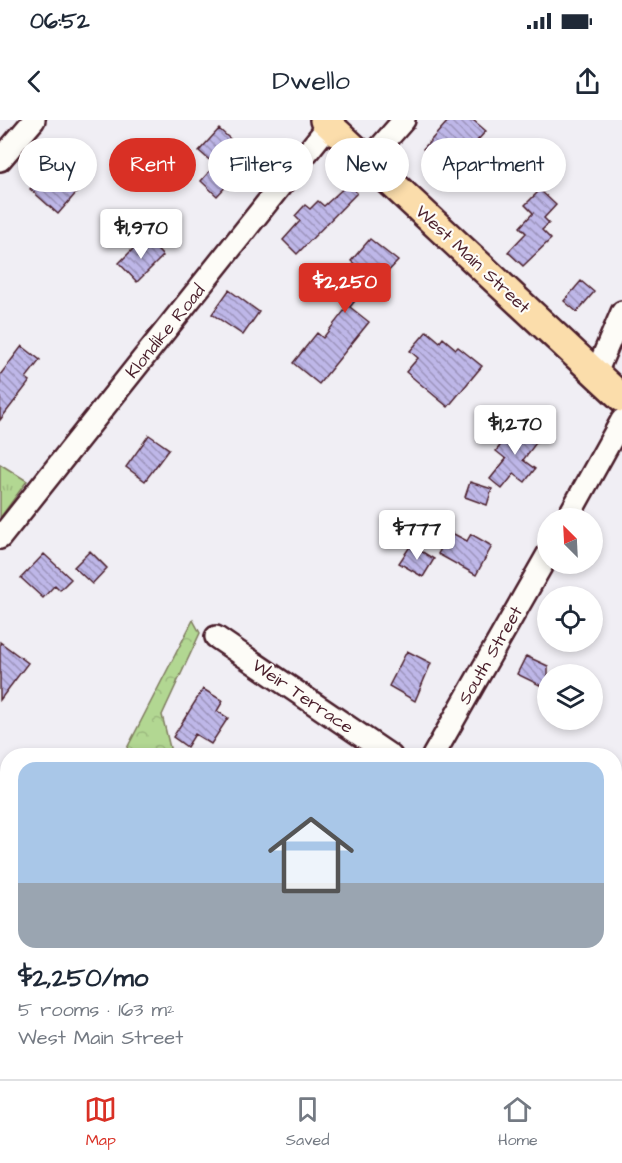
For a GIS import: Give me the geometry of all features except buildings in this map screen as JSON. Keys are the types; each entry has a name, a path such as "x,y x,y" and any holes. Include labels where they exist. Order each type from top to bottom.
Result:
{"main road":[{"name":"West Main Street","path":"327,122 344,138"},
{"name":"West Main Street","path":"401,192 622,398"}],"street":[{"path":"0,160 34,120"},
{"path":"388,138 404,120"},
{"name":"Klondike Road","path":"0,538 327,122"},
{"path":"596,373 622,312"},
{"path":"573,508 622,420"},
{"name":"South Street","path":"438,748 537,573"},
{"name":"Weir Terrace","path":"216,637 379,748"}],"green space":[{"path":"0,464 27,481 0,518"},
{"path":"193,620 200,633 162,715 170,748 127,748"}]}
